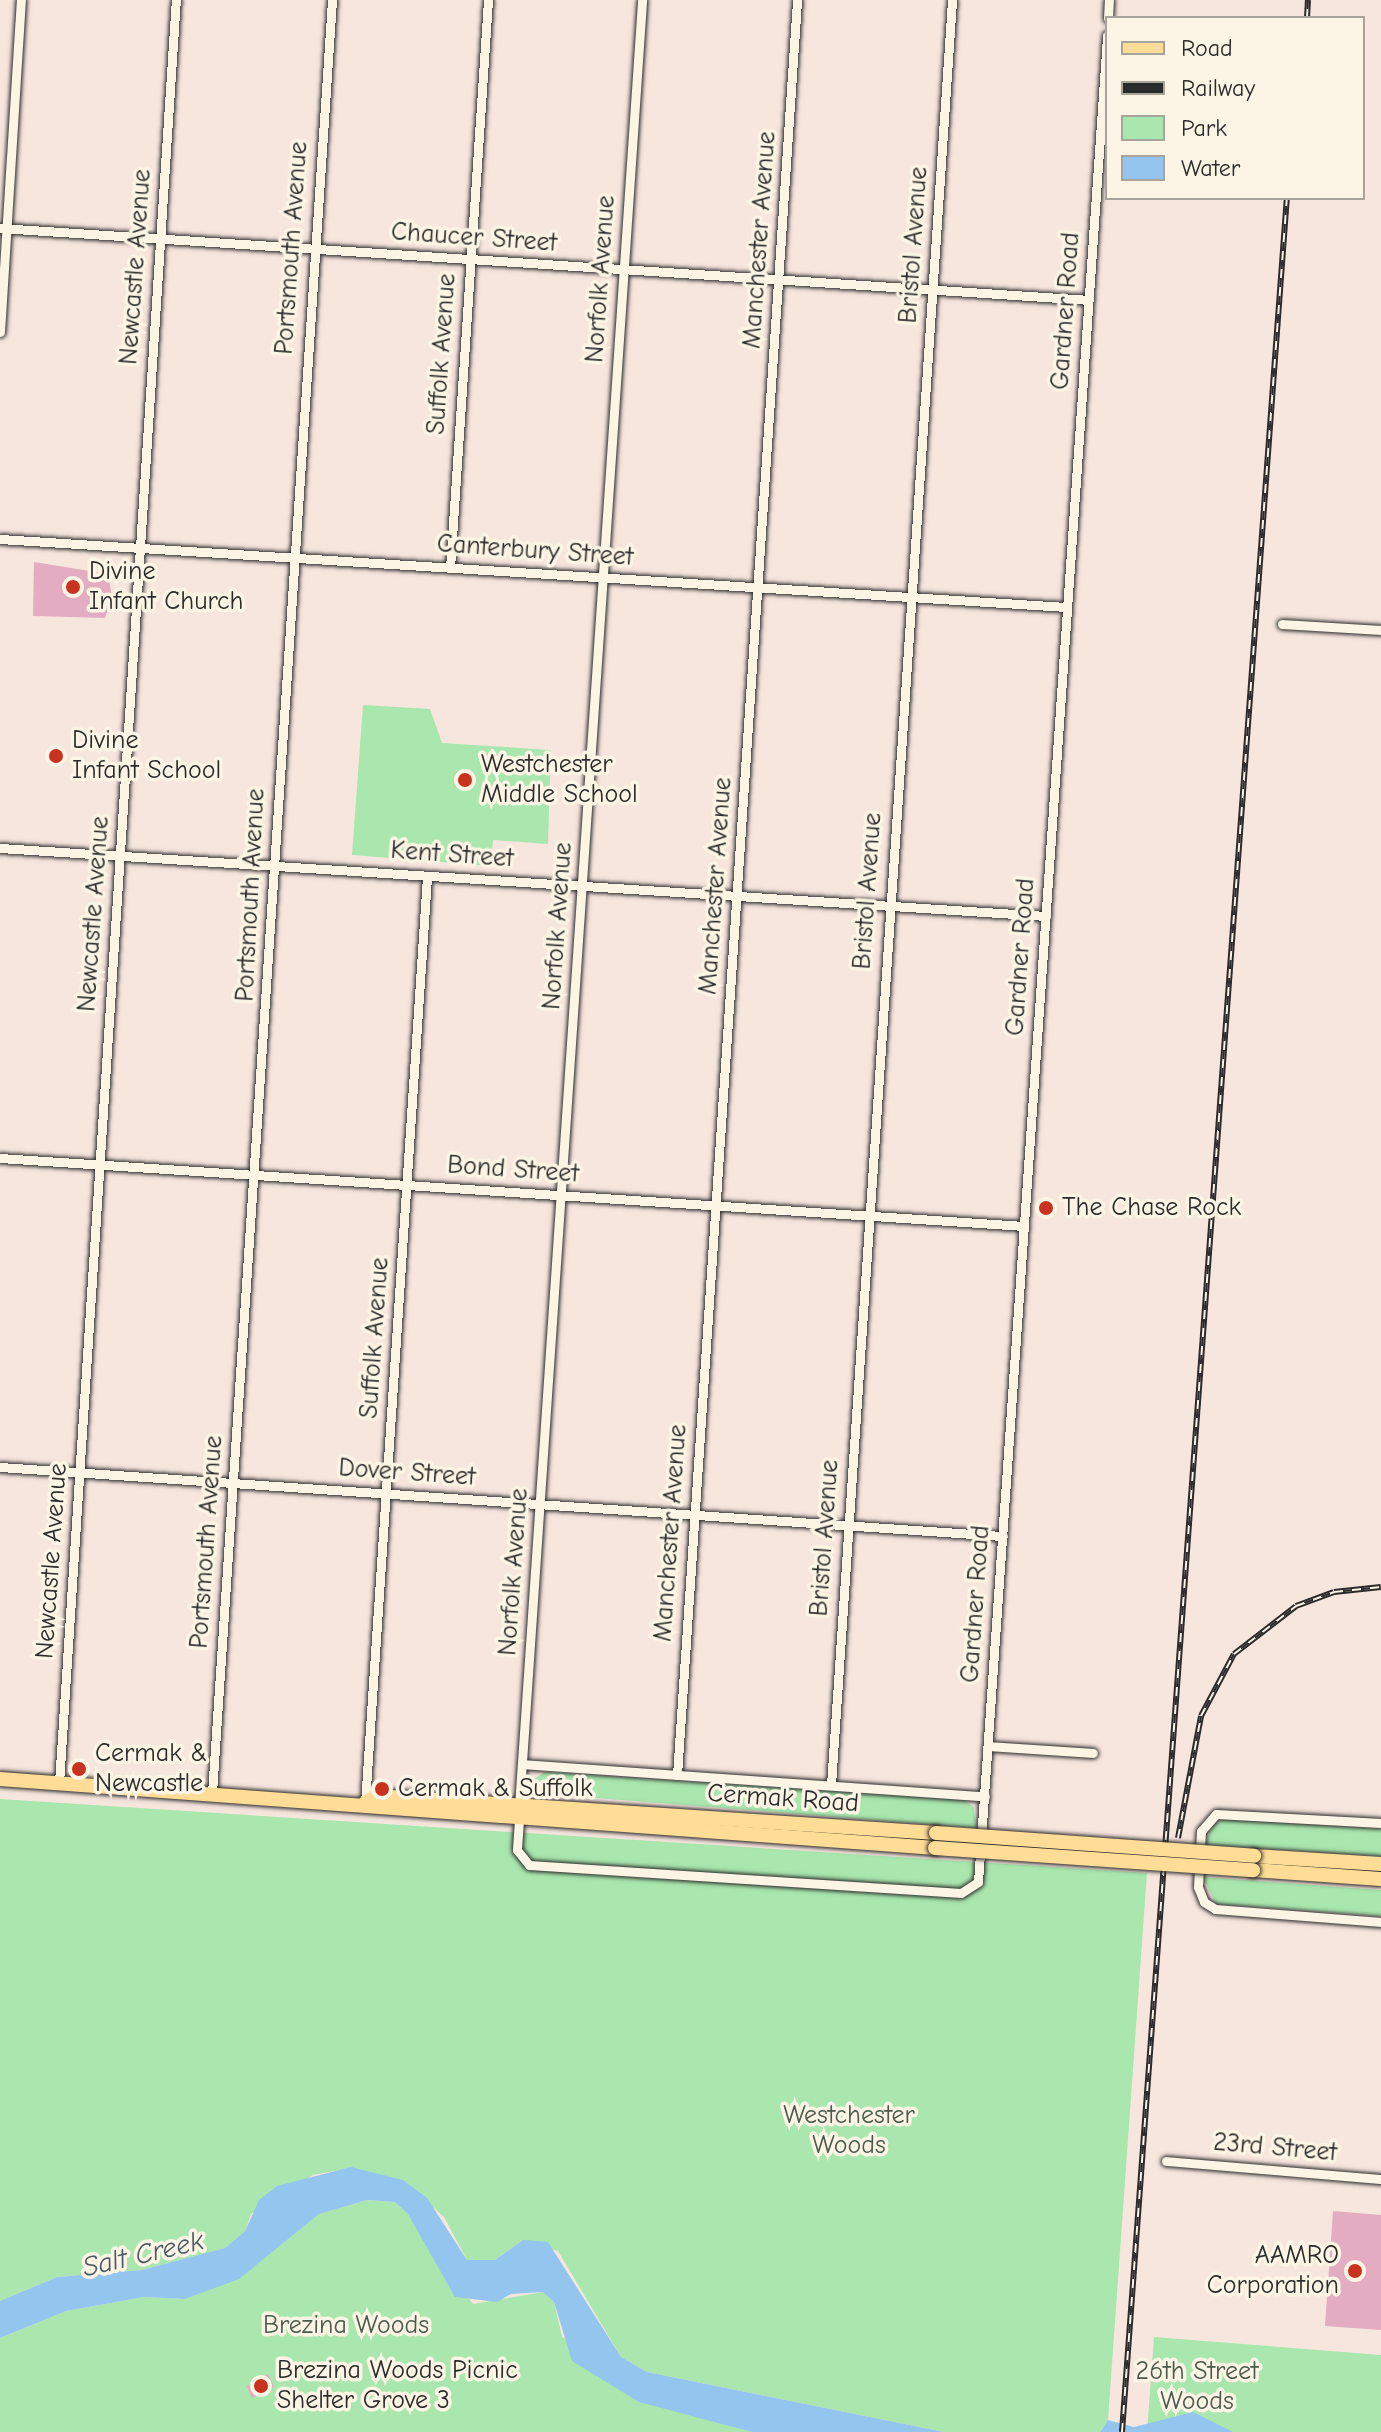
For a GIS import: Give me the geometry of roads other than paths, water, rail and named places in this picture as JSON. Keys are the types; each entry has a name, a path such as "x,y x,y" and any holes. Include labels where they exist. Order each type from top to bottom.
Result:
{"main road":[{"name":"Cermak Road","path":"0,1779 365,1803 376,1796 519,1813 1253,1863 1381,1879"},
{"name":"Cermak Road","path":"1253,1863 1381,1864"}],"street":[{"path":"0,332 4,229 21,0"},
{"name":"Newcastle Avenue","path":"59,1783 176,0"},
{"name":"Portsmouth Avenue","path":"212,1793 256,1175 313,250 332,0"},
{"name":"Suffolk Avenue","path":"450,568 488,0"},
{"name":"Norfolk Avenue","path":"519,1813 642,0"},
{"name":"Manchester Avenue","path":"677,1775 797,0"},
{"name":"Bristol Avenue","path":"831,1785 952,0"},
{"name":"Gardner Road","path":"519,1813 517,1850 529,1865 961,1893 978,1882 1105,64"},
{"name":"Chaucer Street","path":"4,229 1089,300"},
{"name":"Canterbury Street","path":"0,539 1067,607"},
{"path":"1282,624 1381,630"},
{"name":"Kent Street","path":"0,848 1046,916"},
{"name":"Suffolk Avenue","path":"365,1803 427,876"},
{"name":"Bond Street","path":"0,1158 1024,1226"},
{"name":"Dover Street","path":"0,1467 1003,1536"},
{"path":"988,1746 1093,1753"},
{"name":"Cermak Road","path":"522,1764 985,1796"},
{"path":"1381,1823 1216,1814 1201,1831 1198,1887 1204,1902 1215,1909 1381,1922"},
{"name":"23rd Street","path":"1166,2161 1381,2179"}],"water":[{"name":"Salt Creek","path":"351,2167 403,2180 427,2198 467,2260 495,2260 523,2240 548,2242 621,2357 647,2372 944,2432 752,2432 639,2402 572,2361 554,2302 543,2292 511,2294 497,2302 455,2297 408,2214 395,2202 367,2200 319,2214 239,2279 185,2299 144,2297 66,2311 0,2338 0,2301 57,2277 142,2270 225,2248 245,2231 259,2200 277,2186"},
{"path":"1193,2412 1233,2432 1100,2432 1108,2420 1134,2427"}],"railway":[{"path":"1307,16 1308,0"},
{"path":"1122,2432 1287,200"},
{"path":"1178,1838 1201,1716 1234,1654 1296,1606 1334,1592 1381,1587"}],"place":[{"name":"Divine Infant Church","path":"73,587"},
{"name":"Divine Infant School","path":"56,756"},
{"name":"Westchester Middle School","path":"465,780"},
{"name":"The Chase Rock","path":"1046,1208"},
{"name":"Cermak & Newcastle","path":"79,1769"},
{"name":"Cermak & Suffolk","path":"382,1789"},
{"name":"AAMRO Corporation","path":"1355,2271"},
{"name":"Brezina Woods Picnic Shelter Grove 3","path":"261,2386"}],"park label":[{"name":"Westchester Woods","path":"849,2131"},
{"name":"Brezina Woods","path":"346,2326"},
{"name":"26th Street Woods","path":"1197,2387"}]}
